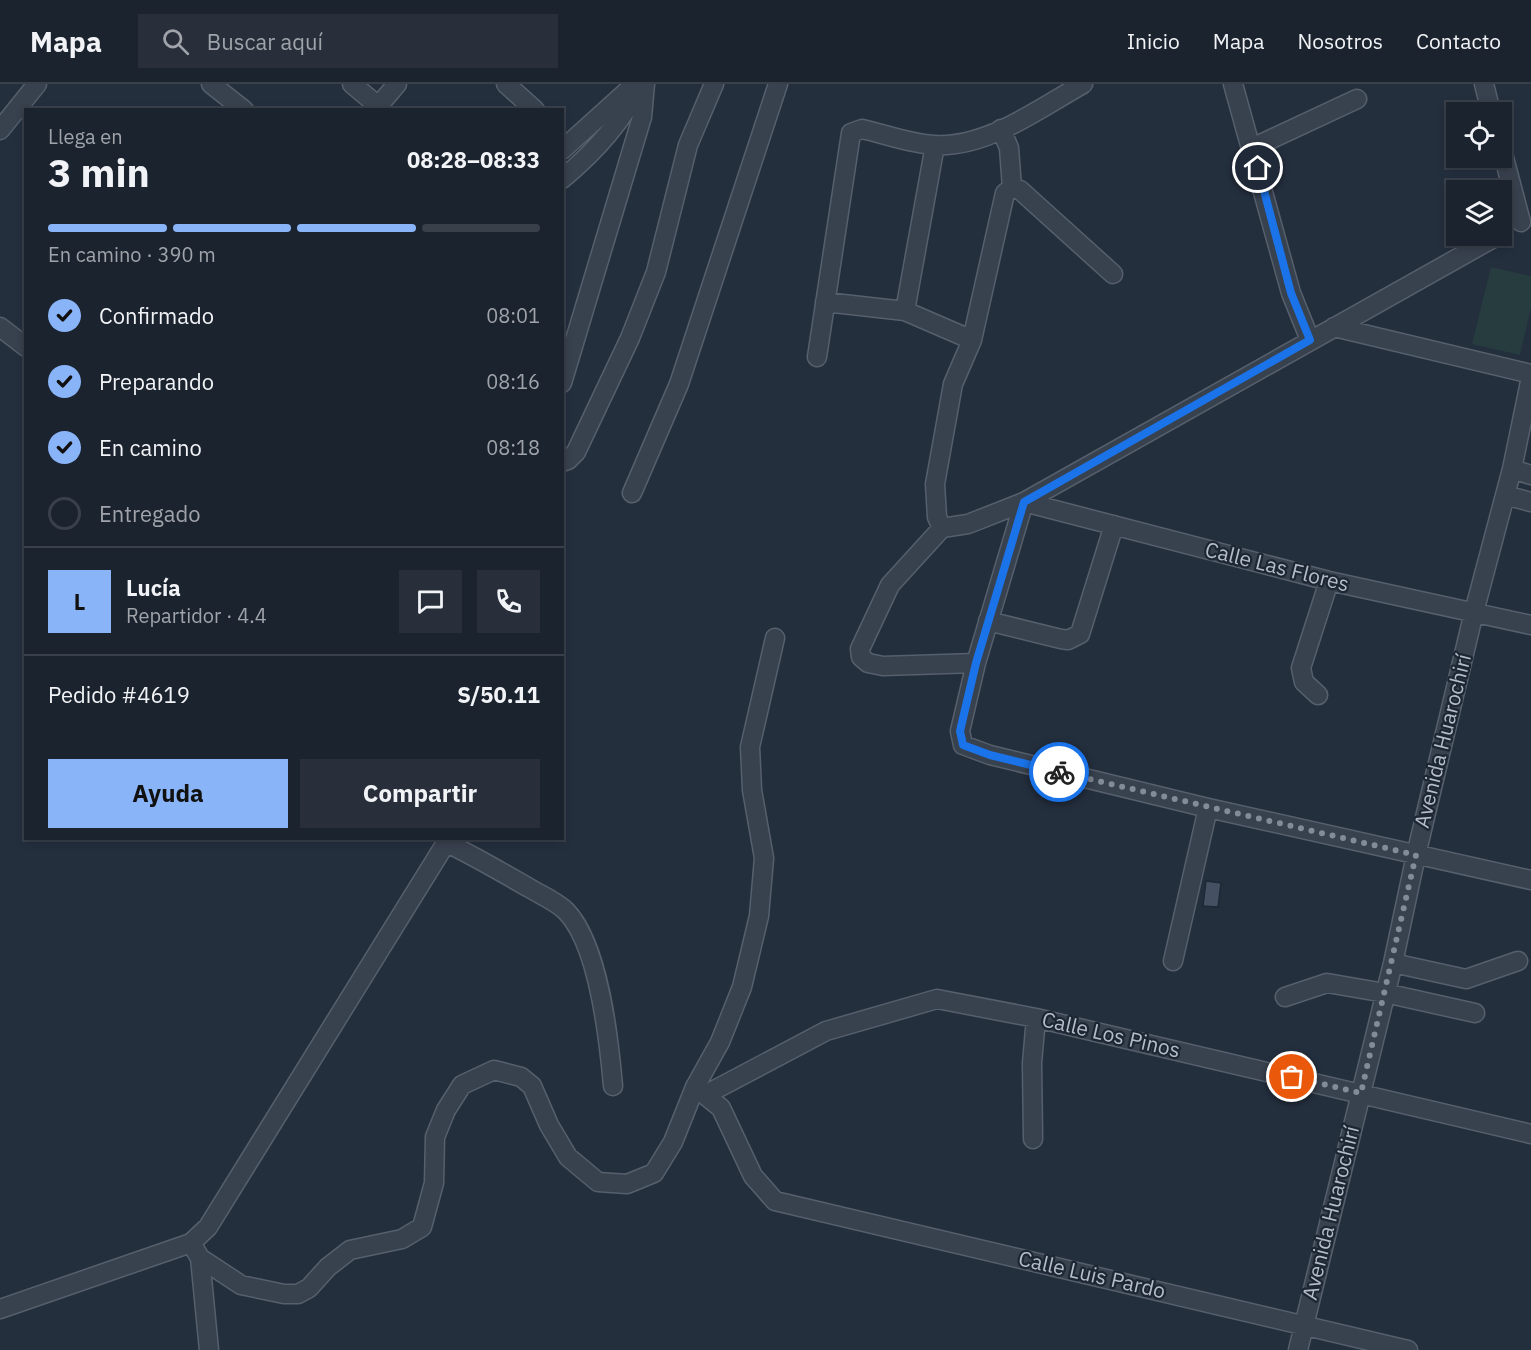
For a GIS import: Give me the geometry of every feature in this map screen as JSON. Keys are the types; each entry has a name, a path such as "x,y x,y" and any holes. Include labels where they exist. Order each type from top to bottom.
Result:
{"street":[{"path":"0,130 37,84"},
{"path":"211,84 241,108"},
{"path":"352,84 379,108 397,84"},
{"path":"506,84 533,108"},
{"path":"566,142 635,84"},
{"path":"564,177 592,155 632,103 643,84"},
{"path":"564,375 642,117 643,84"},
{"path":"564,461 576,452 630,338 656,272 687,145 714,84"},
{"path":"632,493 679,384 778,84"},
{"path":"817,357 851,133 862,129 935,146 971,141 1001,129 1083,84"},
{"path":"1233,84 1291,293 1310,340"},
{"path":"1484,84 1488,102"},
{"path":"1252,148 1357,99"},
{"path":"1001,129 1009,148 1012,188"},
{"path":"905,311 935,146"},
{"path":"1508,168 1526,219 1512,227"},
{"path":"942,528 937,517 937,474 953,384 972,340 1005,193 1012,188 1020,190 1113,274"},
{"path":"976,663 883,666 868,663 861,657 860,649 890,585 942,528 968,524 1024,502 1479,246"},
{"path":"825,302 905,311 972,340"},
{"path":"0,327 24,345"},
{"path":"1334,327 1531,375"},
{"name":"Avenida Huarochirí","path":"1298,1350 1393,963 1416,855 1474,612 1512,469 1531,375"},
{"path":"1512,469 1531,475"},
{"path":"1505,495 1531,502"},
{"path":"1024,502 976,663 960,731 963,745 990,755 1208,808 1531,879"},
{"name":"Calle Las Flores","path":"1024,502 1329,581 1531,625"},
{"path":"988,621 1061,639 1074,638 1080,634 1114,525"},
{"path":"1318,695 1304,682 1301,668 1329,581"},
{"path":"196,1250 241,1285 284,1294 298,1294 350,1250 402,1239 422,1227 434,1183 435,1137 446,1110 462,1085 494,1070 521,1077 532,1086 549,1125 568,1157 598,1182 627,1184 654,1173 674,1142 700,1091 742,987 759,916 764,858 752,790 750,747 775,638"},
{"path":"1173,961 1208,808"},
{"path":"209,1350 196,1250 208,1227 448,841 552,901 566,911 576,924 596,977 608,1034 613,1086"},
{"path":"1393,963 1466,979 1518,961"},
{"path":"1285,997 1327,983 1475,1013"},
{"name":"Calle Los Pinos","path":"700,1091 826,1031 937,999 1036,1018 1531,1134"},
{"path":"1033,1139 1032,1063 1036,1018"},
{"name":"Calle Luis Pardo","path":"700,1091 721,1108 753,1176 776,1201 1408,1350"},
{"path":"0,1309 196,1250"}],"green space":[{"path":"1491,267 1531,276 1531,308 1520,355 1472,344"}],"building":[{"path":"1206,881 1221,883 1218,907 1203,906"}],"way so far":[{"path":"1059,772 1416,855 1393,963 1361,1093 1292,1077"}],"route":[{"path":"1059,772 990,755 963,745 960,731 976,663 1024,502 1310,340 1291,293 1258,168"}]}
